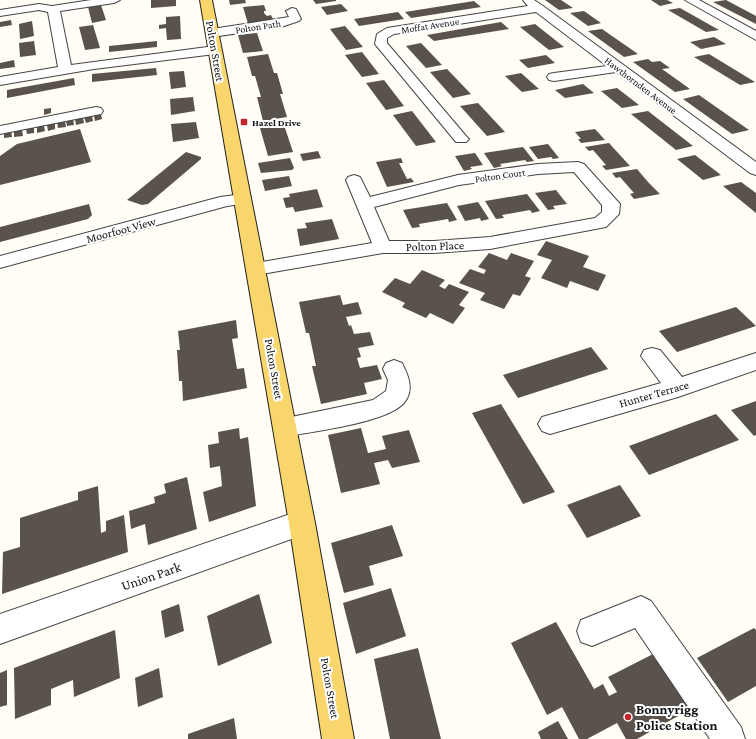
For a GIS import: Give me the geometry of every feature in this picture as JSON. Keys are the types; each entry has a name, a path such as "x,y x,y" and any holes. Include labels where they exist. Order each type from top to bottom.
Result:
{"main road":[{"name":"Polton Street","path":"206,0 285,427 338,739"}],"street":[{"path":"0,13 27,4 52,9 114,0"},
{"name":"Hawthornden Avenue","path":"527,0 756,170"},
{"path":"692,0 756,36"},
{"name":"Moffat Avenue","path":"462,139 381,44 382,37 391,31 539,8"},
{"path":"52,9 55,12 65,70"},
{"name":"Polton Path","path":"214,42 295,19 292,11"},
{"path":"0,81 214,42"},
{"path":"554,77 617,68"},
{"path":"0,130 96,111"},
{"name":"Polton Court","path":"365,204 458,180 538,169 578,167 611,204 610,214"},
{"path":"354,180 383,247"},
{"name":"Moorfoot View","path":"0,262 226,201 243,199"},
{"name":"Polton Place","path":"256,269 383,247 434,247 490,243 600,223 610,214"},
{"path":"652,356 678,388"},
{"name":"Hunter Terrace","path":"550,424 678,388 756,361"},
{"path":"285,427 379,408 396,396 399,380 394,369"},
{"name":"Union Park","path":"0,629 302,523"},
{"path":"592,631 641,611 729,739"}],"building":[{"path":"151,0 176,0 176,6 151,8"},
{"path":"229,0 245,0 246,3 230,5"},
{"path":"313,0 336,0 336,1 316,4"},
{"path":"545,0 561,0 573,8 559,10"},
{"path":"651,0 667,0 673,3 660,6"},
{"path":"726,0 756,16 756,24 713,2"},
{"path":"474,1 481,7 411,18 405,12"},
{"path":"341,4 348,11 327,15 321,7"},
{"path":"101,5 106,20 92,23 88,7"},
{"path":"264,5 266,11 264,11 264,13 267,16 271,15 273,19 262,21 263,25 249,27 243,7"},
{"path":"680,8 719,30 706,32 668,10"},
{"path":"584,11 601,23 588,26 570,13"},
{"path":"398,12 404,19 359,26 354,19"},
{"path":"180,16 181,39 167,40 166,28 159,29 159,25 166,24 166,17"},
{"path":"11,20 12,25 0,27 0,22"},
{"path":"32,21 34,36 20,39 19,24"},
{"path":"501,22 509,29 434,41 427,35"},
{"path":"535,24 564,47 549,50 520,27"},
{"path":"93,25 100,48 85,50 79,27"},
{"path":"345,26 363,47 346,50 330,29"},
{"path":"602,29 638,54 624,57 588,31"},
{"path":"257,33 263,51 243,53 238,35"},
{"path":"714,37 726,44 701,49 690,42"},
{"path":"34,41 36,55 20,57 19,43"},
{"path":"157,41 157,47 109,52 109,46"},
{"path":"421,43 442,65 426,68 406,46"},
{"path":"362,52 379,74 362,77 345,55"},
{"path":"268,54 274,73 277,73 283,94 280,94 287,117 263,121 257,97 261,97 255,76 252,76 247,57"},
{"path":"709,54 755,82 740,85 694,57"},
{"path":"546,55 555,63 528,68 519,60"},
{"path":"648,59 652,62 660,61 670,68 662,69 690,89 675,92 633,62"},
{"path":"14,60 15,67 0,69 0,63"},
{"path":"156,68 157,75 92,82 92,74"},
{"path":"447,69 471,94 453,98 430,72"},
{"path":"184,71 186,87 171,89 169,72"},
{"path":"521,73 539,89 522,92 505,76"},
{"path":"74,78 75,85 7,98 7,90"},
{"path":"384,80 404,106 386,110 366,83"},
{"path":"583,84 594,93 565,98 555,90"},
{"path":"617,88 639,105 622,108 601,91"},
{"path":"699,95 749,130 732,134 683,99"},
{"path":"193,97 195,111 171,115 170,99"},
{"path":"478,103 505,132 487,136 460,106"},
{"path":"51,108 51,113 44,115 44,109"},
{"path":"412,111 436,142 416,146 393,115"},
{"path":"648,111 693,146 676,150 631,114"},
{"path":"101,114 102,119 95,121 94,116"},
{"path":"92,116 93,121 86,123 84,117"},
{"path":"83,118 84,123 76,125 75,119"},
{"path":"73,119 74,125 67,126 66,121"},
{"path":"65,121 66,127 58,128 57,122"},
{"path":"196,122 199,138 173,142 171,124"},
{"path":"55,123 55,129 48,131 47,125"},
{"path":"284,125 293,152 268,156 260,128"},
{"path":"44,126 45,131 37,133 37,127"},
{"path":"34,127 34,133 27,134 26,129"},
{"path":"80,129 91,162 0,185 0,156 17,144"},
{"path":"595,129 605,140 581,143 578,139 581,139 575,132"},
{"path":"22,130 23,136 14,137 14,131"},
{"path":"11,131 12,137 4,138 4,133"},
{"path":"609,143 630,166 606,170 602,166 606,165 593,150 589,151 585,147"},
{"path":"548,144 559,158 553,159 551,157 538,159 529,147"},
{"path":"523,147 534,161 527,162 525,160 500,164 502,166 494,168 484,153"},
{"path":"318,151 321,158 303,161 300,154"},
{"path":"186,152 201,157 201,159 148,204 142,205 127,200"},
{"path":"475,153 483,165 470,167 472,169 464,171 455,156"},
{"path":"695,155 721,175 703,180 677,159"},
{"path":"290,158 294,168 292,170 261,173 258,163"},
{"path":"401,158 403,163 399,163 407,179 411,178 414,182 387,187 376,162"},
{"path":"637,169 660,194 634,199 630,194 634,193 620,177 616,178 612,173"},
{"path":"289,176 292,186 265,191 262,180"},
{"path":"741,182 756,193 756,213 723,186"},
{"path":"317,189 323,207 295,212 293,207 286,208 283,198 290,197 289,194"},
{"path":"556,190 567,204 553,206 555,209 548,210 535,193"},
{"path":"527,194 540,211 532,213 530,210 502,215 504,218 496,219 485,201"},
{"path":"478,202 489,219 481,221 480,218 465,221 457,206"},
{"path":"447,203 457,220 449,222 448,219 419,224 420,227 412,228 403,210"},
{"path":"89,204 92,215 88,219 0,242 0,227"},
{"path":"332,219 339,239 300,246 297,229 307,228 305,223"},
{"path":"546,241 589,256 583,267 606,275 598,291 570,281 567,288 541,278 552,260 537,255"},
{"path":"489,253 507,260 511,253 534,261 525,276 531,278 520,296 513,294 504,309 480,300 485,293 459,283 470,269 484,274 486,270 478,267"},
{"path":"422,270 445,280 439,286 445,289 449,284 469,292 459,305 465,308 453,324 430,313 426,318 402,307 405,303 382,292 395,278 410,284"},
{"path":"340,295 343,305 358,302 362,314 346,317 349,326 351,325 354,334 370,332 374,345 358,348 361,357 357,358 360,368 377,365 382,379 364,383 367,394 321,404 312,366 316,366 309,333 306,333 299,302"},
{"path":"736,307 756,326 677,352 659,331"},
{"path":"236,320 238,338 232,339 237,369 244,368 247,388 183,401 182,381 179,381 177,350 180,350 178,331"},
{"path":"591,347 608,369 518,398 503,375"},
{"path":"756,401 756,435 754,436 731,410"},
{"path":"501,404 555,492 523,504 472,413"},
{"path":"716,414 739,440 649,475 629,446"},
{"path":"239,428 240,439 248,437 256,506 209,522 203,492 222,486 220,466 210,468 208,445 219,443 218,432"},
{"path":"361,428 368,453 386,449 382,436 409,430 420,462 392,468 388,460 374,463 380,484 341,493 328,435"},
{"path":"187,477 197,529 148,545 145,524 131,529 129,511 155,503 154,497 166,493 164,484"},
{"path":"620,485 641,516 587,538 567,505"},
{"path":"98,486 101,533 106,531 106,521 124,515 128,552 2,594 3,552 20,547 20,518 78,500 78,492"},
{"path":"392,525 403,556 369,566 374,585 344,593 331,543"},
{"path":"391,588 406,636 356,654 343,603"},
{"path":"259,594 272,643 218,666 207,616"},
{"path":"179,604 184,631 165,638 161,611"},
{"path":"556,622 594,689 603,684 609,696 617,692 608,677 659,651 696,706 637,739 626,739 617,723 587,739 579,739 562,707 547,715 511,643"},
{"path":"754,628 756,630 756,686 728,702 697,658"},
{"path":"115,630 120,678 74,697 73,680 51,689 51,705 15,719 14,668"},
{"path":"418,648 441,739 390,739 374,659"},
{"path":"159,668 163,697 138,707 135,678"},
{"path":"7,670 7,705 0,707 0,673"},
{"path":"234,718 237,739 188,739 188,734"},
{"path":"558,721 568,739 541,739 538,732"}],"place":[{"name":"Hazel Drive","path":"244,122"},
{"name":"Bonnyrigg Police Station","path":"628,717"}]}
